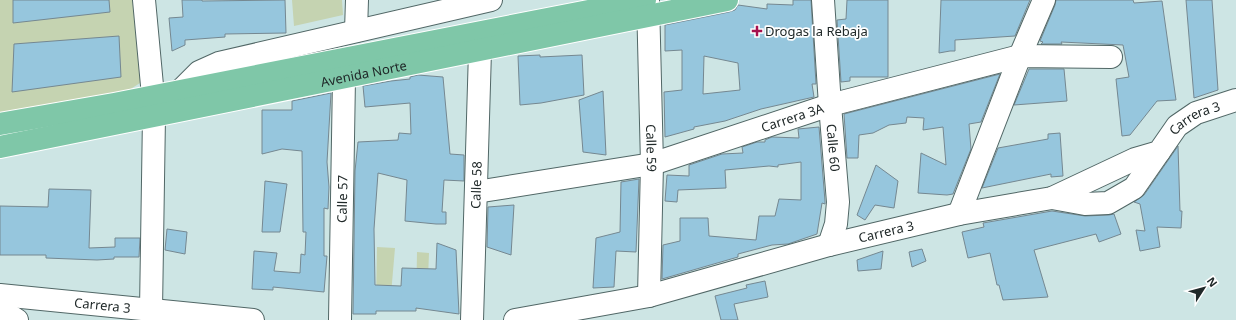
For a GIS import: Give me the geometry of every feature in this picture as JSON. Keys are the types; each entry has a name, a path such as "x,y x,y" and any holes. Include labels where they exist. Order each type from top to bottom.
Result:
{"main road":[{"name":"Avenida Norte","path":"0,147 154,106 180,91 648,5 677,5 727,0"},
{"name":"Avenida Norte","path":"0,124 154,106 344,78 480,51 648,5"}],"street":[{"path":"144,0 154,106 151,310"},
{"path":"356,31 357,0"},
{"path":"180,91 199,72 219,63 491,0"},
{"name":"Calle 60","path":"823,0 838,202 836,224 829,246"},
{"path":"959,214 1020,56 1044,0"},
{"name":"Calle 59","path":"648,5 652,164 649,296"},
{"name":"Calle 58","path":"472,320 480,51"},
{"name":"Carrera 3A","path":"476,192 652,164 830,105 1020,56 1110,57"},
{"name":"Calle 57","path":"340,320 344,78"},
{"name":"Carrera 3","path":"515,320 649,296 829,246 959,214 1052,198 1135,159 1159,152 1177,126 1196,113 1236,100"},
{"name":"Carrera 3","path":"0,295 253,320"},
{"path":"0,309 18,320"}],"green space":[{"path":"0,0 141,0 151,76 129,90 103,99 0,116"},
{"path":"292,0 342,0 343,15 294,26"},
{"path":"377,247 395,248 390,306 376,304"},
{"path":"417,252 429,253 428,279 434,307 416,309"}],"building":[{"path":"13,0 109,0 110,12 13,23"},
{"path":"182,0 285,0 286,33 225,34 225,37 185,40 185,45 172,51 169,18 183,17"},
{"path":"793,0 811,0 816,84 812,84 814,97 761,109 725,121 694,127 694,129 665,137 664,92 682,90 682,50 665,51 665,25 729,12 735,10 738,5 767,9 767,4 793,5","holes":["704,56 738,63 740,90 703,94"]},
{"path":"847,0 888,0 888,77 850,77 850,81 841,82 837,20 846,19"},
{"path":"941,0 1030,0 1015,36 955,40 955,51 939,53"},
{"path":"1056,0 1133,0 1134,3 1162,1 1176,100 1157,101 1130,135 1122,136 1116,79 1129,77 1123,45 1061,42 1062,44 1041,44 1043,42 1040,41"},
{"path":"1186,0 1212,0 1218,90 1194,98"},
{"path":"119,36 121,77 12,92 14,44"},
{"path":"540,55 540,57 582,55 584,95 541,103 520,105 518,56"},
{"path":"1029,69 1064,69 1067,101 1014,105"},
{"path":"1000,74 981,122 969,124 971,149 953,194 918,193 921,153 946,165 943,127 923,130 924,118 907,117 906,123 889,125 873,133 859,135 858,158 847,158 844,114"},
{"path":"418,75 443,77 450,154 464,155 464,181 444,180 442,212 446,212 446,224 436,224 405,221 407,180 378,173 374,229 375,285 401,286 402,268 436,269 437,243 456,250 459,314 416,308 416,311 376,311 376,314 353,314 355,171 358,142 398,140 399,133 411,134 410,103 365,107 363,86 410,79 410,77"},
{"path":"603,91 606,155 583,152 579,100"},
{"path":"331,93 327,162 329,187 328,209 324,208 324,256 327,256 324,292 273,287 273,290 252,289 254,251 277,253 274,271 300,273 301,254 305,255 306,232 303,232 302,151 282,149 262,154 262,110 292,110 292,101"},
{"path":"819,127 825,204 822,203 817,234 788,244 772,245 738,254 738,257 662,279 663,245 680,241 680,218 708,218 709,236 756,240 759,216 775,216 779,199 801,200 801,162 778,165 778,167 769,166 725,170 726,188 678,190 677,202 665,201 667,175 689,176 689,165 722,154 743,153 742,147 757,142 765,142 765,140 772,137 799,138 798,129"},
{"path":"1060,133 1063,176 1051,177 1051,174 982,188 998,148 1048,139 1048,134"},
{"path":"1178,146 1180,211 1182,211 1181,228 1157,227 1160,247 1140,251 1136,230 1145,231 1140,204 1134,202 1144,195"},
{"path":"876,165 898,181 894,208 875,205 865,220 857,215"},
{"path":"639,179 636,252 616,251 614,287 593,288 596,238 620,232 621,182"},
{"path":"265,181 287,184 280,232 262,232"},
{"path":"49,189 91,190 89,248 115,247 115,238 140,238 139,257 114,257 114,259 97,260 46,258 46,255 0,255 0,206 48,207"},
{"path":"514,205 511,255 487,247 488,207"},
{"path":"1052,211 1085,216 1114,214 1121,234 1099,242 1096,234 1034,250 1048,297 1003,300 999,285 997,285 990,253 968,258 962,232 984,227 983,223"},
{"path":"167,229 187,232 185,254 165,250"},
{"path":"922,249 926,261 912,267 909,252"},
{"path":"883,251 881,269 858,271 857,260"},
{"path":"765,281 768,297 734,304 738,320 721,320 715,296 747,288 746,285"}],"place":[{"name":"Drogas la Rebaja","path":"757,31"}]}
